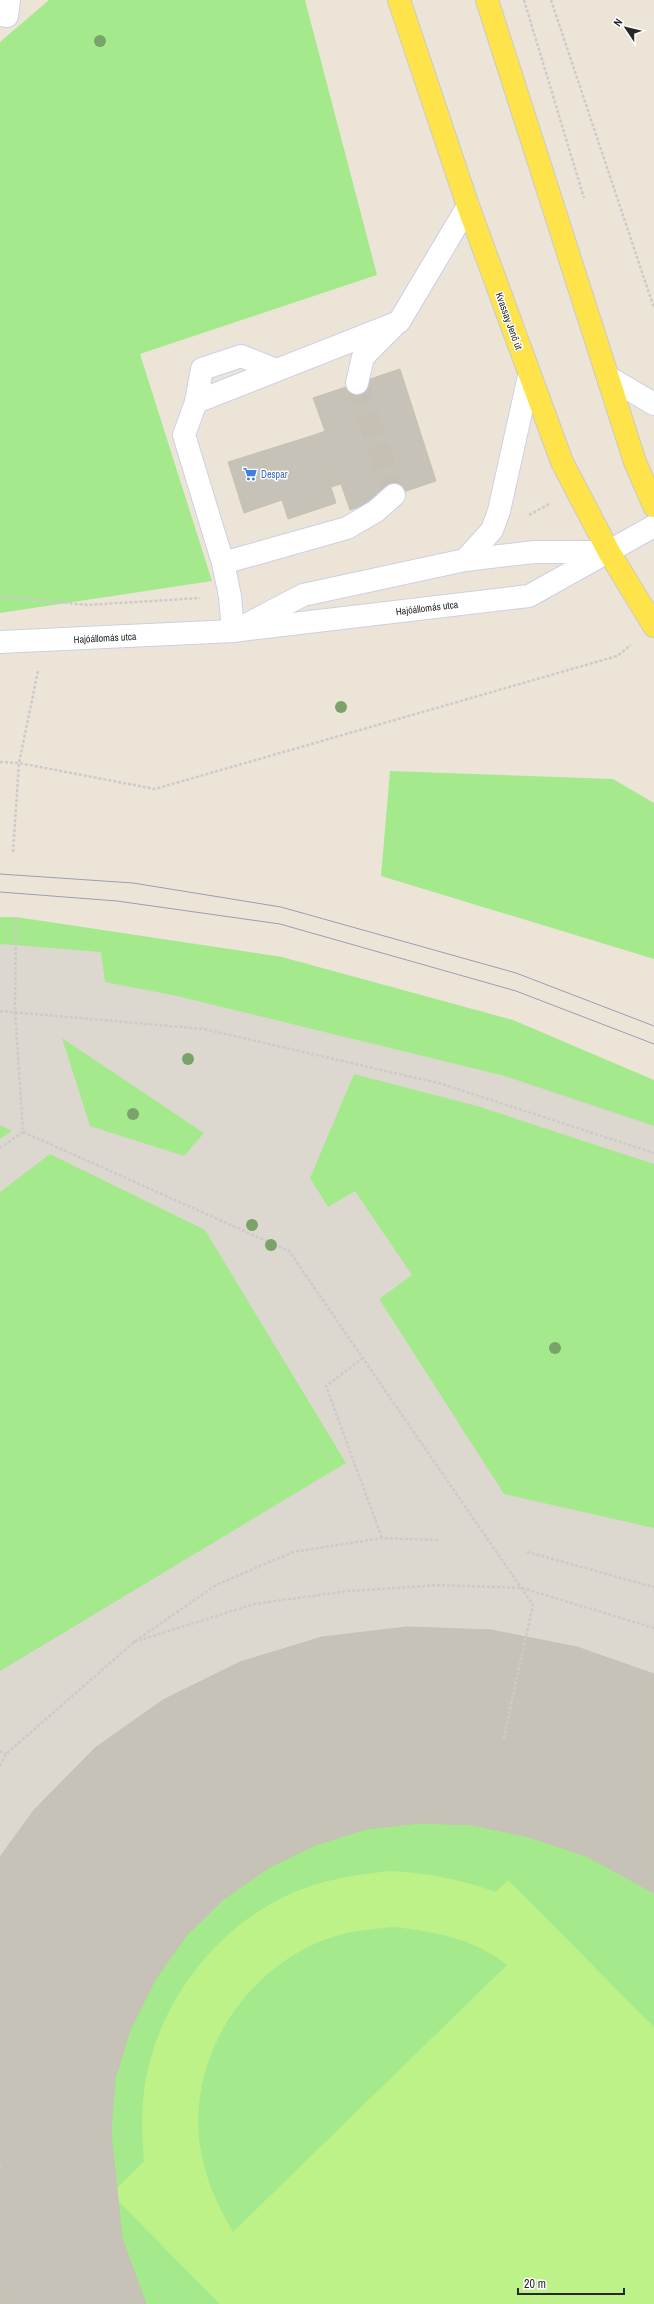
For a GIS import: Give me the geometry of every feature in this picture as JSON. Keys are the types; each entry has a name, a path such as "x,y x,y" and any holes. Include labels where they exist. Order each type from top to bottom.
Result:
{"main road":[{"name":"Kvassay Jenő út","path":"400,0 468,206 529,376 562,462 609,552 654,626"},
{"path":"486,0 635,462 654,506"}],"street":[{"path":"0,16 7,16 9,0"},
{"path":"358,383 363,357 399,322 468,206"},
{"path":"233,631 230,596 223,563 184,435 196,402 399,322"},
{"path":"465,560 492,530 499,511 529,376"},
{"path":"608,377 654,404"},
{"path":"223,563 348,528 376,510 394,495"},
{"name":"Hajóállomás utca","path":"0,642 233,631 529,596 654,526"},
{"name":"Hajóállomás utca","path":"233,631 303,595 465,560 534,552 609,552"}],"path":[{"path":"524,0 586,205"},
{"path":"551,0 654,308"},
{"path":"0,596 87,605 230,596"},
{"path":"13,852 19,763 44,641"},
{"path":"0,762 19,763 154,789 617,656"},
{"path":"16,917 15,1011 23,1132"},
{"path":"0,1011 15,1011 204,1029 442,1084 654,1153"},
{"path":"0,1148 23,1132"},
{"path":"23,1132 289,1251 533,1605 503,1741"},
{"path":"363,1358 326,1386 382,1538"},
{"path":"0,1766 6,1754 134,1642 216,1585 293,1552 382,1538 438,1540"},
{"path":"527,1552 654,1587"},
{"path":"134,1642 262,1603 348,1591 439,1585 522,1588 654,1628"},
{"path":"0,1750 6,1754"}],"green space":[{"path":"49,0 305,0 377,275 140,354 212,581 0,613 0,42"},
{"path":"390,771 613,779 654,803 654,959 381,876"},
{"path":"0,917 16,917 282,957 513,1020 654,1080 654,2304 0,2304"},
{"path":"389,1871 417,1873 456,1880 496,1892 508,1880 654,2027 654,2304 220,2304 111,2194 144,2161 142,2108 151,2057 163,2023 180,1992 201,1963 226,1937 254,1915 284,1897 317,1884 353,1876","holes":["393,1927 423,1931 453,1938 481,1949 495,1956 507,1965 233,2232 222,2213 209,2183 201,2151 198,2117 202,2083 213,2050 228,2020 249,1993 274,1969 302,1950 333,1937 348,1933"]}],"shaded area":[{"path":"0,944 101,952 105,982 177,996 505,1076 654,1126 654,1164 477,1106 354,1074 310,1178 328,1207 355,1191 412,1275 379,1299 504,1494 654,1528 654,1674 577,1647 240,1662 163,1700 95,1748 34,1810 0,1857 0,1671 346,1463 205,1230 50,1154 0,1192 0,1139 12,1131 0,1125","holes":["62,1038 204,1133 184,1156 90,1126"]}],"building":[{"path":"400,369 436,481 350,510 341,484 331,487 314,435 325,431 313,398"},
{"path":"314,435 336,503 288,519 282,500 244,513 228,462"},
{"path":"407,1627 491,1630 577,1647 654,1674 654,1893 586,1856 529,1837 472,1825 420,1823 366,1829 315,1845 268,1868 224,1899 186,1936 155,1980 130,2030 115,2079 111,2132 122,2238 146,2304 0,2304 0,1857 34,1810 95,1748 163,1700 240,1662 322,1637"}],"tunnel":[{"path":"357,383 394,495"}],"tram line":[{"path":"0,874 133,883 281,907 516,973 654,1026"},
{"path":"0,892 117,901 280,924 516,991 654,1044"}],"place":[{"name":"Despar","path":"250,474"}]}
